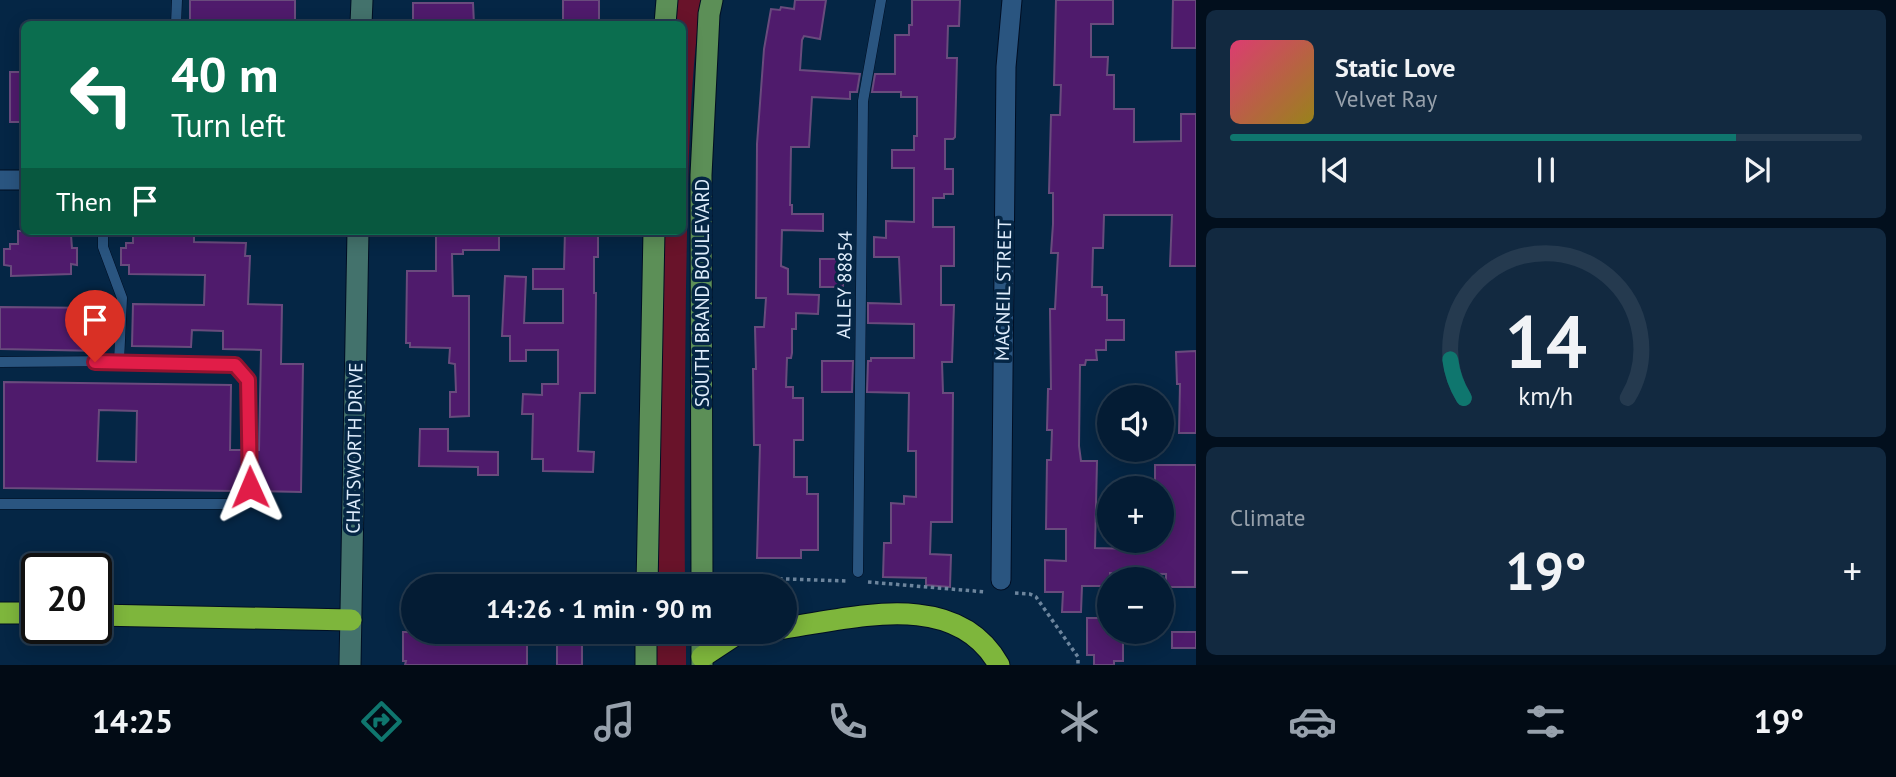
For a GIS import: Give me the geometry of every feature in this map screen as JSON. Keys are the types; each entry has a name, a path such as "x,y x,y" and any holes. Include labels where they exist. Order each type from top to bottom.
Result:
{"highway":[{"path":"0,613 21,613"},
{"path":"797,626 898,613 939,616 971,632 989,647 999,665"},
{"path":"112,615 351,620"},
{"path":"702,661 724,644"}],"main road":[{"path":"362,0 362,21"},
{"path":"665,21 667,0"},
{"name":"SOUTH BRAND BOULEVARD","path":"702,574 701,175 709,14 712,0"},
{"name":"CHATSWORTH DRIVE","path":"351,665 358,235"},
{"path":"647,574 654,235"},
{"path":"646,644 646,665"}],"street":[{"name":"MACNEIL STREET","path":"1001,588 1006,66 1012,0"},
{"path":"0,180 21,180"}],"lane":[{"path":"176,21 177,0"},
{"name":"ALLEY 88854","path":"858,572 863,101 881,0"},
{"path":"103,235 103,247 122,298 119,361"},
{"path":"0,362 119,361 235,365 248,380 250,487 234,504 0,504"}],"path":[{"path":"797,579 848,581"},
{"path":"868,582 946,590 1001,588 1030,594 1036,597 1078,657 1078,665"}],"shaded area":[{"path":"678,0 701,0 693,71 688,179 685,574 658,574 664,235 686,235 686,21 675,21"},
{"path":"656,644 686,644 686,665 655,665"}],"building":[{"path":"190,0 295,0 295,21 190,21"},
{"path":"563,0 599,0 599,21 563,21"},
{"path":"795,0 826,0 820,39 804,36 802,40 800,70 860,74 857,92 850,92 850,99 812,97 809,147 791,147 792,214 823,214 823,231 782,230 781,266 788,269 788,294 819,295 818,314 796,313 796,329 792,329 791,358 787,358 786,387 793,387 793,398 803,398 803,440 794,440 794,477 807,477 807,494 818,494 818,550 801,550 801,558 757,558 760,445 754,445 753,369 756,369 755,327 764,327 766,298 756,298 757,144 764,49 771,9 794,9"},
{"path":"912,0 960,0 959,26 948,26 947,58 957,58 955,137 945,139 945,169 953,169 953,194 944,194 944,198 933,198 933,227 954,227 954,266 941,266 941,305 954,305 952,362 942,362 943,393 953,393 952,522 931,522 930,554 951,555 950,587 926,585 926,578 883,577 884,543 891,543 891,503 904,504 904,496 916,497 916,451 908,451 909,393 867,392 868,361 871,361 871,358 914,358 914,324 868,323 868,303 901,304 899,257 874,257 874,237 886,238 886,221 914,222 914,168 892,168 892,150 914,150 914,136 917,136 917,97 901,97 901,92 872,92 875,74 895,74 895,35 909,35 909,25 912,25"},
{"path":"1056,0 1113,0 1113,24 1091,24 1091,57 1108,57 1107,75 1114,75 1114,109 1134,109 1134,142 1181,141 1181,114 1196,114 1196,266 1170,266 1172,215 1104,215 1103,248 1093,248 1092,287 1102,287 1102,295 1107,295 1107,320 1124,320 1124,340 1106,340 1106,350 1096,350 1097,360 1086,360 1085,365 1080,365 1079,446 1081,461 1097,461 1097,553 1174,553 1174,476 1155,476 1155,465 1196,465 1195,587 1174,587 1174,567 1097,567 1097,586 1082,586 1081,612 1062,612 1063,592 1045,592 1045,560 1066,561 1066,529 1046,529 1047,460 1051,460 1052,430 1047,430 1048,389 1051,389 1050,309 1055,309 1058,253 1051,253 1053,193 1049,193 1051,115 1060,115 1061,85 1054,85"},
{"path":"1173,0 1196,0 1196,48 1172,48"},
{"path":"413,3 473,3 474,21 413,21"},
{"path":"10,72 21,72 21,122 10,122"},
{"path":"18,231 21,231 21,235 71,235 72,248 77,248 77,265 71,264 71,274 11,276 11,266 4,265 4,249 10,249 10,244 18,244"},
{"path":"133,235 194,235 194,242 246,243 245,256 250,256 248,304 282,305 281,364 303,364 301,492 256,491 261,350 223,349 223,331 192,330 191,347 132,346 133,304 204,305 205,275 129,274 129,265 121,265 121,248 126,248 126,243 133,243"},
{"path":"436,235 499,235 499,250 463,250 463,254 452,254 453,296 469,296 469,416 450,417 450,392 456,392 455,364 449,363 450,348 410,347 410,343 406,343 407,271 436,271"},
{"path":"565,235 598,235 598,257 594,257 595,393 580,393 578,451 594,452 593,472 543,471 543,459 532,459 533,414 522,414 523,394 542,395 542,384 558,384 558,350 526,350 526,361 510,361 510,336 502,336 505,276 526,277 524,323 563,323 563,289 533,289 533,269 564,269"},
{"path":"820,259 843,259 843,287 820,287"},
{"path":"0,307 101,308 101,351 0,349"},
{"path":"1196,351 1196,433 1179,433 1180,384 1177,384 1176,352"},
{"path":"822,361 853,361 852,392 822,392"},
{"path":"4,382 231,385 230,450 242,450 243,484 236,491 4,488","holes":["99,410 137,411 136,462 97,461"]},
{"path":"420,429 448,429 448,451 498,452 498,475 478,475 478,467 419,466"},
{"path":"1087,618 1097,618 1097,644 1123,644 1123,661 1114,661 1114,665 1094,665 1094,655 1087,655"},
{"path":"1174,632 1196,632 1196,648 1172,648"},
{"path":"403,644 527,644 527,665 405,665 406,661 403,661"},
{"path":"557,644 582,644 582,665 557,665"}],"route":[{"path":"95,362 235,365 248,380 250,487"}]}
